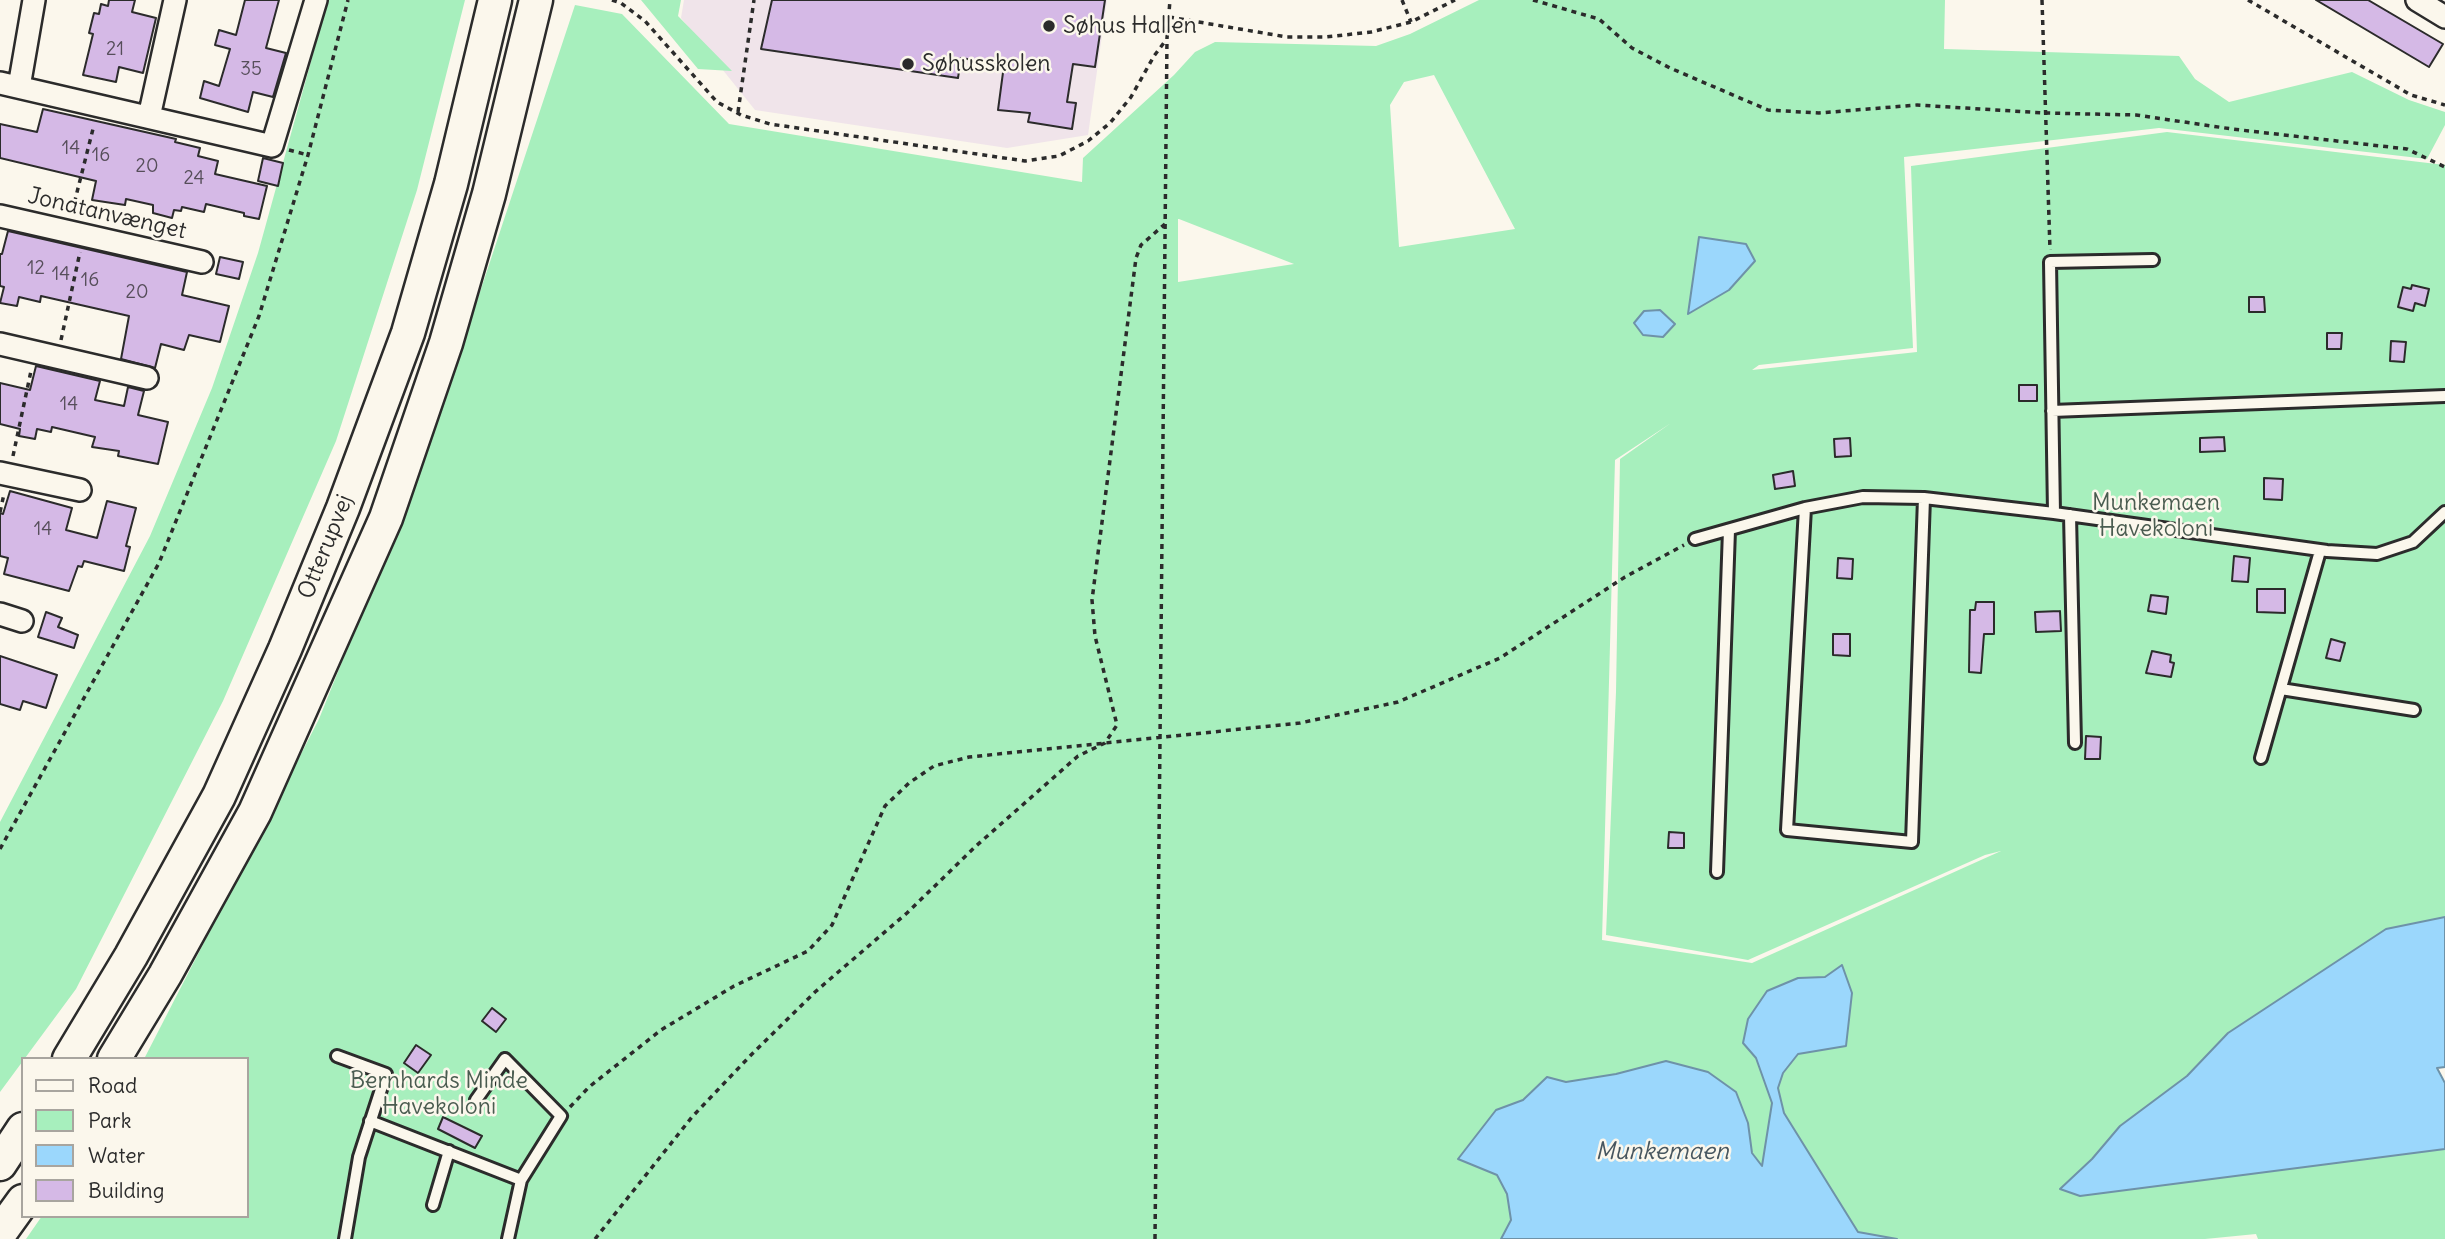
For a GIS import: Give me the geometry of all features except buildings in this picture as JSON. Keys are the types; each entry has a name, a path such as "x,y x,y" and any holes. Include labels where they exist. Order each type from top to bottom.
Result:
{"main road":[{"name":"Otterupvej","path":"70,1057 125,966 219,796 285,649 343,508 408,333 451,184 495,0"},
{"name":"Otterupvej","path":"115,1057 165,975 255,812 386,518 446,344 489,194 536,0"},
{"path":"0,1136 21,1112"},
{"path":"0,1164 21,1132"},
{"path":"0,1233 21,1204"}],"street":[{"path":"34,0 9,85 272,146 316,0"},
{"path":"149,117 175,0"},
{"path":"2417,0 2445,17"},
{"name":"Jonatanvænget","path":"0,216 202,262"},
{"path":"0,344 147,378"},
{"path":"4,474 80,491"},
{"path":"0,614 22,621"}],"lane":[{"path":"2054,513 2050,262 2153,260"},
{"path":"2052,411 2445,396"},
{"path":"1695,539 1805,508 1863,497 1924,498 2070,515 2320,551 2377,554 2413,542 2445,512"},
{"path":"1805,508 1787,830 1912,842 1924,498"},
{"path":"2070,515 2075,743"},
{"path":"1717,872 1729,530"},
{"path":"2261,758 2320,551"},
{"path":"2281,689 2414,710"},
{"path":"337,1056 386,1074 359,1157 345,1239"},
{"path":"476,1100 505,1059 561,1116 521,1180 508,1239"},
{"path":"370,1121 521,1180"},
{"path":"433,1205 449,1151"}],"path":[{"path":"0,849 159,563 259,316 308,155 348,0"},
{"path":"612,0 622,1 645,21 716,102 738,112 770,124 1025,161 1059,156 1088,141 1110,123 1131,97 1167,38"},
{"path":"738,112 754,0"},
{"path":"1155,1239 1167,38 1170,0"},
{"path":"1402,0 1411,22"},
{"path":"1169,17 1287,37 1326,37 1371,32 1411,22 1455,0"},
{"path":"1533,0 1599,19 1632,48 1670,68 1768,110 1819,113 1917,105 2045,113 2136,115 2407,149 2445,167"},
{"path":"2042,0 2050,262"},
{"path":"2248,0 2411,94 2445,105"},
{"path":"57,357 98,106"},
{"path":"595,1239 692,1117 806,1001 907,913 976,846 1078,756 1105,743 1117,725 1094,636 1092,600 1136,258 1141,245 1166,224"},
{"path":"0,512 4,474 35,352"},
{"path":"561,1116 589,1087 661,1030 734,986 808,951 832,925 885,806 909,783 934,766 969,757 1300,723 1398,702 1500,658 1625,577 1695,539"}],"shaded area":[{"name":"Søhusskolen","path":"684,0 1107,0 1088,135 1007,148 755,110 681,18"}],"green space":[{"path":"328,0 465,0 417,190 336,441 223,701 76,989 26,1057 21,1057 21,1064 0,1092 0,822 150,536 212,388 258,253"},
{"path":"641,0 681,0 678,16 732,71 698,69"},
{"path":"1479,0 1945,0 1944,49 2179,56 2195,79 2229,102 2352,72 2409,100 2445,112 2445,125 2427,159 2159,128 1904,157 1913,348 1759,365 1752,370 1917,352 1911,166 2167,132 2445,165 2445,917 2386,929 2228,1033 2187,1076 2120,1126 2092,1159 2061,1188 2080,1196 2445,1149 2445,1239 2258,1239 2256,1234 2205,1239 1897,1239 1858,1232 1784,1113 1778,1088 1783,1073 1798,1054 1846,1046 1825,977 1798,978 1743,1043 1756,1058 1772,1103 1762,1167 1752,1153 1748,1123 1666,1061 1616,1074 1566,1082 1547,1077 1523,1100 1496,1110 1474,1166 1497,1175 1507,1194 1511,1220 1501,1239 26,1239 41,1218 248,1218 248,1057 145,1057 319,719 431,440 575,5 622,14 729,124 1082,182 1083,158 1174,75 1195,52 1215,42 1376,46 1410,34","holes":["1434,75 1515,229 1399,247 1390,105 1404,82","1178,219 1294,264 1178,282","1671,423 1620,459 1616,692 1606,935 1748,960 1985,855 2001,851 1752,963 1602,940 1615,460"]}],"water":[{"path":"1699,237 1746,244 1755,261 1729,290 1688,314"},
{"path":"1660,310 1675,324 1663,337 1643,335 1634,323 1644,311"},
{"path":"2445,917 2445,1067 2437,1068 2445,1083 2445,1149 2080,1196 2060,1189 2092,1159 2120,1126 2187,1076 2228,1033 2386,929"},
{"name":"Munkemaen","path":"1842,965 1852,993 1846,1046 1798,1054 1783,1073 1778,1088 1784,1113 1858,1232 1897,1239 1501,1239 1511,1220 1507,1194 1497,1175 1458,1159 1496,1110 1523,1100 1547,1077 1566,1082 1616,1074 1666,1061 1708,1072 1736,1092 1748,1123 1752,1153 1762,1166 1772,1103 1756,1058 1743,1043 1748,1019 1767,991 1798,978 1825,977"}],"place":[{"name":"Søhus Hallen","path":"1049,26"},
{"name":"Søhusskolen","path":"908,64"}],"park label":[{"name":"Munkemaen Havekoloni","path":"2156,516"},
{"name":"Bernhards Minde Havekoloni","path":"439,1094"}]}
